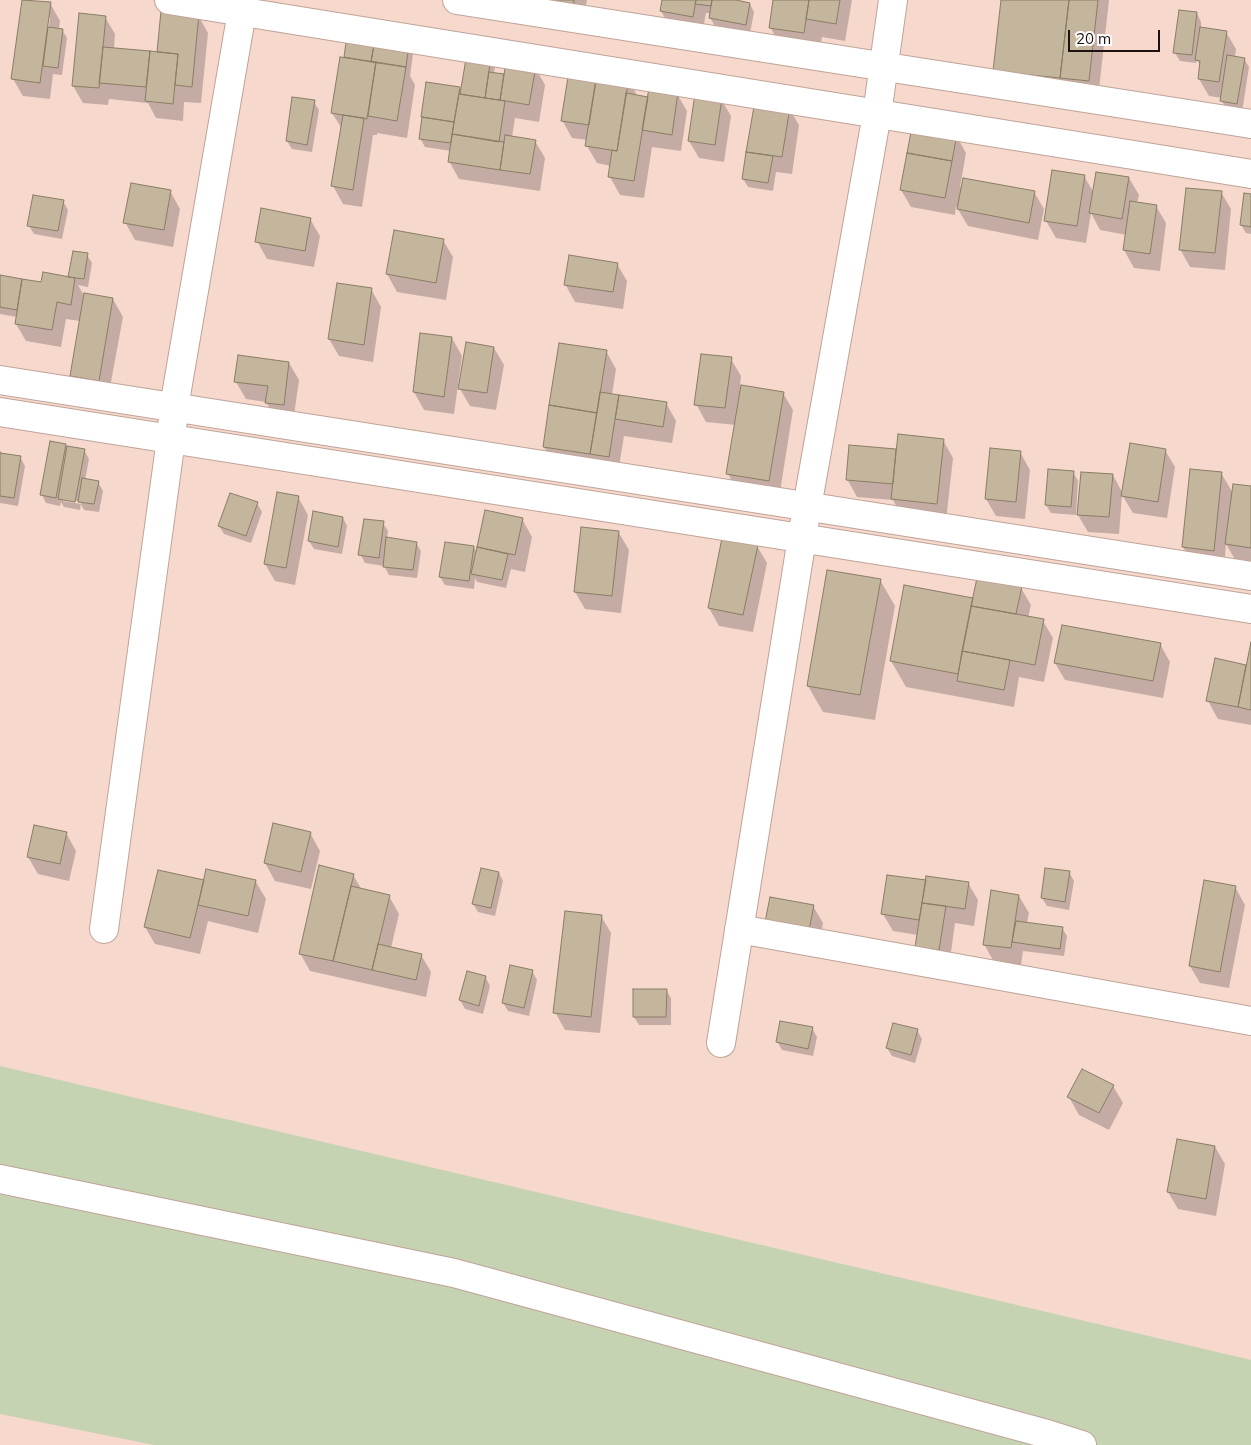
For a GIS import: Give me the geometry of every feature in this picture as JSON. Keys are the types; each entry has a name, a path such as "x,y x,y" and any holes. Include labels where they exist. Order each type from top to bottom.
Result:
{"street":[{"path":"169,0 243,6 877,114 1251,174"},
{"path":"457,0 1251,124"},
{"path":"721,1043 807,506 877,114 892,0"},
{"path":"104,930 174,407 243,6"},
{"path":"0,380 1251,576"},
{"path":"0,412 1251,609"},
{"path":"739,929 1251,1021"},
{"path":"0,1179 454,1273 1082,1445"}],"green space":[{"path":"0,1066 1251,1360 1251,1445 154,1445 0,1414"}],"building":[{"path":"22,0 51,2 40,83 11,79"},
{"path":"530,0 574,0 573,8"},
{"path":"662,0 696,0 693,17 660,11"},
{"path":"696,0 712,0 711,6 695,4"},
{"path":"712,0 736,0 750,3 746,25 709,18"},
{"path":"773,0 809,0 804,33 769,28"},
{"path":"809,0 840,0 836,24 806,19"},
{"path":"1001,0 1069,0 1060,78 993,71"},
{"path":"1069,0 1098,0 1089,81 1060,78"},
{"path":"1179,10 1197,12 1192,55 1173,53"},
{"path":"161,11 199,14 192,87 175,85 178,54 157,52"},
{"path":"79,13 106,16 99,88 72,86"},
{"path":"48,27 63,29 58,68 43,66"},
{"path":"1200,27 1227,31 1219,82 1198,79 1200,61 1195,60"},
{"path":"347,35 375,39 371,62 344,57"},
{"path":"375,39 409,44 406,67 371,62"},
{"path":"103,47 150,51 146,87 99,83"},
{"path":"150,51 178,54 173,104 145,101"},
{"path":"467,53 491,56 485,98 460,94"},
{"path":"1227,55 1245,58 1237,104 1220,101"},
{"path":"340,57 376,62 367,119 331,113"},
{"path":"376,62 406,67 397,121 368,116"},
{"path":"506,62 536,66 529,105 500,100"},
{"path":"489,72 504,74 500,100 485,98"},
{"path":"597,73 629,78 617,151 585,146"},
{"path":"568,77 596,81 589,125 561,121"},
{"path":"426,82 460,87 454,122 421,117"},
{"path":"649,88 678,92 672,135 642,130"},
{"path":"626,93 648,97 634,181 608,177 612,150 617,151"},
{"path":"459,94 505,101 499,142 452,134"},
{"path":"695,94 722,98 715,145 688,141"},
{"path":"292,97 315,100 307,145 286,141"},
{"path":"755,101 790,107 782,157 746,152"},
{"path":"343,115 364,118 353,190 331,186"},
{"path":"422,117 454,122 451,143 419,139"},
{"path":"912,127 957,134 952,161 907,153"},
{"path":"452,134 504,142 500,170 448,162"},
{"path":"505,135 536,140 530,174 500,170"},
{"path":"746,152 773,156 768,183 742,179"},
{"path":"907,153 952,161 945,198 900,190"},
{"path":"1052,170 1085,175 1077,226 1044,221"},
{"path":"1096,172 1129,177 1122,219 1089,213"},
{"path":"963,178 1035,191 1029,223 957,209"},
{"path":"131,183 171,190 164,230 123,223"},
{"path":"1186,188 1222,191 1215,253 1179,250"},
{"path":"1244,193 1251,194 1251,227 1240,225"},
{"path":"33,195 64,200 58,231 27,226"},
{"path":"1130,201 1157,205 1150,254 1123,250"},
{"path":"261,208 311,218 305,251 255,242"},
{"path":"394,230 444,239 436,283 386,274"},
{"path":"73,251 88,253 84,279 68,277"},
{"path":"569,255 618,263 613,292 564,285"},
{"path":"43,272 75,278 71,305 57,302 52,330 15,324 22,279 41,282"},
{"path":"0,275 22,279 17,310 0,307"},
{"path":"337,283 372,288 364,345 328,339"},
{"path":"84,293 113,298 99,381 70,376"},
{"path":"420,333 452,337 444,397 413,392"},
{"path":"466,342 494,347 487,393 458,389"},
{"path":"559,343 607,350 597,413 549,405"},
{"path":"701,354 732,357 725,408 694,405"},
{"path":"238,355 289,362 284,405 265,403 268,386 234,382"},
{"path":"741,385 784,392 769,481 726,474"},
{"path":"600,392 619,395 609,457 590,454"},
{"path":"619,395 667,402 663,427 615,419"},
{"path":"549,405 597,413 590,454 543,447"},
{"path":"898,434 944,439 937,504 891,499"},
{"path":"50,441 66,444 56,498 40,495"},
{"path":"1130,443 1166,449 1158,502 1121,496"},
{"path":"849,445 896,449 893,484 846,480"},
{"path":"67,446 85,449 75,502 58,499"},
{"path":"990,448 1021,451 1016,502 985,499"},
{"path":"0,453 21,456 14,498 0,496"},
{"path":"1048,469 1074,471 1071,507 1045,505"},
{"path":"1190,469 1222,472 1214,551 1182,547"},
{"path":"1081,472 1113,474 1109,517 1077,515"},
{"path":"82,478 99,481 94,504 78,502"},
{"path":"1233,484 1251,486 1251,548 1225,544"},
{"path":"277,492 299,496 286,568 264,564"},
{"path":"230,493 258,502 246,536 218,526"},
{"path":"485,510 523,518 515,555 477,547"},
{"path":"313,511 343,517 338,547 308,541"},
{"path":"364,519 384,521 379,558 358,555"},
{"path":"581,527 619,531 612,596 574,592"},
{"path":"386,537 417,542 413,570 383,567"},
{"path":"722,538 758,545 743,615 708,608"},
{"path":"445,542 474,546 469,581 439,577"},
{"path":"477,547 508,554 502,580 471,574"},
{"path":"827,570 881,579 860,695 807,686"},
{"path":"977,578 1022,586 1016,614 971,606"},
{"path":"904,585 973,598 958,674 890,661"},
{"path":"971,606 1044,619 1035,665 962,651"},
{"path":"1062,625 1161,643 1153,681 1054,663"},
{"path":"1251,642 1251,710 1238,707"},
{"path":"962,651 1010,660 1004,690 957,681"},
{"path":"1215,658 1246,665 1238,707 1206,701"},
{"path":"273,823 311,832 301,872 264,863"},
{"path":"34,825 67,832 60,864 27,857"},
{"path":"319,865 354,874 333,961 299,954"},
{"path":"481,868 499,872 491,908 472,904"},
{"path":"1045,868 1070,871 1065,902 1041,898"},
{"path":"206,869 256,880 248,916 198,905"},
{"path":"158,870 204,880 190,938 144,927"},
{"path":"887,875 926,880 919,920 881,914"},
{"path":"926,876 969,882 965,909 922,903"},
{"path":"1204,880 1236,886 1220,972 1189,966"},
{"path":"351,886 390,895 372,970 333,961"},
{"path":"991,890 1019,895 1011,948 983,945"},
{"path":"770,897 814,905 809,930 765,922"},
{"path":"922,903 946,906 939,950 915,947"},
{"path":"565,911 602,915 591,1017 553,1013"},
{"path":"1016,921 1063,927 1060,949 1012,942"},
{"path":"378,944 422,954 416,980 372,970"},
{"path":"510,965 533,970 524,1008 502,1003"},
{"path":"467,971 486,976 479,1006 459,1000"},
{"path":"633,989 667,989 666,1017 633,1017"},
{"path":"780,1021 813,1027 808,1049 776,1042"},
{"path":"893,1023 918,1029 911,1055 886,1048"},
{"path":"1082,1069 1114,1085 1099,1113 1067,1097"},
{"path":"1177,1139 1215,1146 1206,1199 1167,1192"}]}
